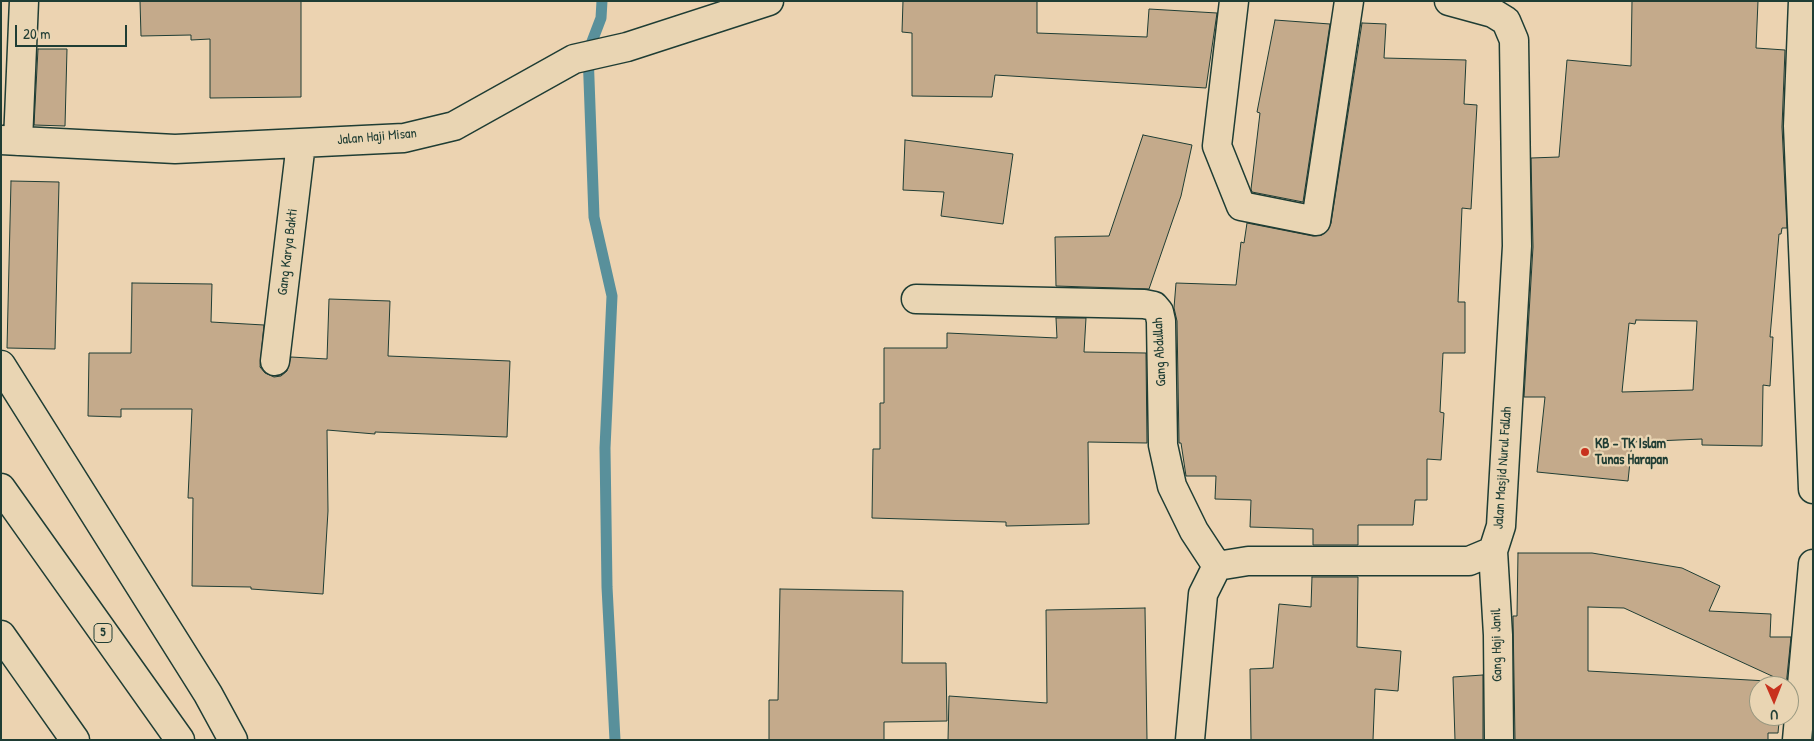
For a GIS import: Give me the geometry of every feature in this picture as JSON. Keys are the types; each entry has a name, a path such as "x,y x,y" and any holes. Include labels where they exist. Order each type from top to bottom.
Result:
{"main road":[{"name":"Jalan Haji Misan","path":"24,1 10,141 175,149 404,138 454,126 574,59 628,47 769,1"},
{"path":"1234,1 1217,146 1241,206 1316,221 1349,1"},
{"name":"Jalan Masjid Nurul Fallah","path":"1449,1 1493,13 1506,21 1514,40 1517,246 1501,526 1493,551"},
{"path":"1804,1 1813,489"},
{"name":"Gang Karya Bakti","path":"275,361 301,143"},
{"name":"Gang Abdullah","path":"916,299 1144,304 1154,306 1159,312 1161,321 1163,445 1172,486 1194,531 1217,566"},
{"path":"1,365 208,694 233,740"},
{"name":"5","path":"1,488 180,740"},
{"path":"1190,740 1203,594 1217,566 1248,561 1469,561 1493,551"},
{"name":"Gang Haji Janil","path":"1493,551 1498,635 1499,740"},
{"path":"1802,732 1813,564"},
{"path":"1,635 75,740"}],"building":[{"path":"140,1 301,1 301,97 210,98 210,39 191,40 191,35 141,36"},
{"path":"903,1 1037,1 1037,33 1147,37 1149,9 1217,13 1206,88 995,75 992,97 912,96 912,33 902,32"},
{"path":"1632,1 1758,1 1756,48 1785,50 1782,127 1787,228 1782,228 1781,234 1779,234 1770,337 1773,337 1770,386 1763,385 1762,446 1702,445 1702,439 1632,442 1628,481 1537,472 1545,397 1524,397 1533,247 1531,158 1559,157 1567,60 1631,66","holes":["1636,320 1697,321 1693,390 1622,392 1629,323 1635,324"]},
{"path":"1275,20 1330,24 1303,202 1252,192 1251,189 1260,113 1257,112"},
{"path":"1362,23 1386,24 1384,58 1466,60 1464,104 1477,105 1471,209 1462,208 1458,302 1465,302 1465,353 1443,353 1440,412 1444,413 1441,460 1427,459 1427,500 1415,500 1413,525 1358,525 1358,545 1313,545 1313,529 1250,527 1251,500 1215,499 1216,476 1186,476 1181,443 1179,443 1177,321 1174,308 1176,283 1236,285 1241,242 1244,243 1247,223 1313,236 1322,235 1328,230 1331,223"},
{"path":"38,49 67,49 65,126 34,125"},
{"path":"1143,135 1192,145 1181,196 1149,289 1056,286 1055,237 1109,236"},
{"path":"905,140 1013,154 1003,224 941,216 944,192 903,190"},
{"path":"11,181 59,182 55,349 7,348"},
{"path":"132,283 212,284 211,322 264,325 260,367 265,373 274,377 281,376 287,371 291,357 327,359 329,299 390,301 388,356 510,361 507,437 375,432 375,434 327,430 328,511 323,594 251,589 251,587 192,586 193,498 188,498 192,409 121,409 121,417 88,416 89,353 131,353"},
{"path":"1056,318 1086,318 1084,352 1146,353 1147,443 1088,442 1089,524 1006,526 1006,522 872,518 873,449 880,449 880,403 884,403 884,348 947,348 947,333 1057,338"},
{"path":"1518,553 1592,553 1682,568 1720,586 1709,611 1771,614 1770,637 1791,637 1787,676 1772,676 1624,608 1588,607 1588,671 1749,680 1749,726 1779,726 1778,733 1768,733 1768,740 1515,740 1513,616 1517,616"},
{"path":"1312,577 1358,577 1357,647 1401,651 1398,691 1375,689 1373,740 1251,740 1250,669 1273,668 1279,604 1311,607"},
{"path":"780,589 903,591 902,663 946,663 947,721 884,722 884,740 769,740 769,700 778,700"},
{"path":"1145,608 1147,740 948,740 949,696 1047,703 1046,610"},
{"path":"1483,675 1483,740 1455,740 1453,677"}],"waterway":[{"path":"602,1 601,18 588,52 594,217 612,296 605,448 607,587 615,740"}],"place":[{"name":"KB - TK Islam Tunas Harapan","path":"1585,452"}]}
